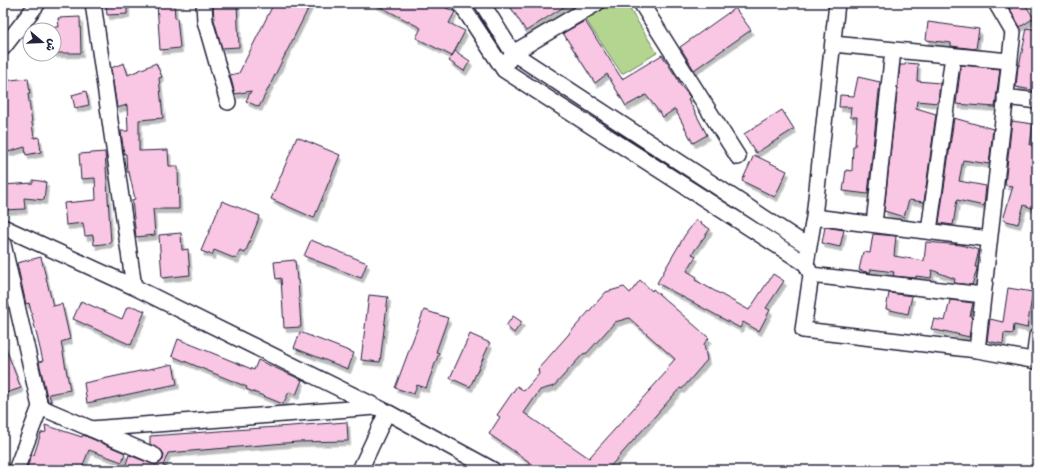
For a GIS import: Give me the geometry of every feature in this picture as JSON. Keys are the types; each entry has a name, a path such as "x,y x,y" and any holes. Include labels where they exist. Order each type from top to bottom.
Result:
{"street":[{"path":"3,48 38,3"},
{"path":"93,3 134,287"},
{"path":"204,3 205,21 228,102"},
{"path":"460,3 504,70 809,270 983,295"},
{"path":"504,70 514,52 597,3"},
{"path":"641,3 738,157"},
{"path":"837,3 814,217 809,247 809,270 804,330 977,350 1035,361 1037,336"},
{"path":"977,350 1013,32 996,3"},
{"path":"470,20 489,5 514,52 809,247"},
{"path":"833,44 1009,61"},
{"path":"874,224 893,50"},
{"path":"929,231 953,56"},
{"path":"1005,97 1037,102"},
{"path":"814,217 989,239"},
{"path":"3,227 134,287 381,410 492,470"},
{"path":"3,244 40,407 16,470"},
{"path":"40,407 155,456"},
{"path":"91,429 381,410"},
{"path":"360,470 381,410"}],"green space":[{"path":"608,3 626,3 657,53 622,74 584,17"}],"building":[{"path":"106,3 127,3 127,14 107,15"},
{"path":"157,3 174,3 180,48 160,50"},
{"path":"213,3 237,3 239,47 222,48 214,20"},
{"path":"274,3 311,3 259,107 246,101 251,91 235,94 230,75 239,73"},
{"path":"373,3 436,3 455,12 449,23 465,31 452,56 416,38 421,28"},
{"path":"508,3 570,3 526,31"},
{"path":"1014,3 1024,3 1034,18 1020,27 1009,7"},
{"path":"735,8 751,30 694,70 680,47"},
{"path":"80,17 81,53 62,53 62,22 58,22 58,18"},
{"path":"585,21 622,79 662,55 679,81 678,82 690,97 688,99 707,135 693,143 675,109 663,117 646,95 626,106 607,74 595,83 563,33"},
{"path":"928,22 979,29 976,49 951,46 951,43 926,40"},
{"path":"1027,28 1037,30 1037,91 1016,87 1018,66"},
{"path":"455,51 470,61 464,71 449,61"},
{"path":"124,63 128,75 156,63 162,77 159,78 163,118 139,120 139,151 168,150 169,166 178,166 179,209 153,209 155,235 136,237 132,200 135,199 129,172 127,172 126,154 124,154 121,131 128,131 127,105 117,108 111,68"},
{"path":"906,63 918,64 917,81 940,83 938,103 917,101 916,108 936,114 924,202 909,200 904,217 884,211 900,65 905,65"},
{"path":"961,65 1000,69 995,107 956,104"},
{"path":"858,77 880,82 868,194 843,191 846,170 852,171 853,146 855,146 857,117 850,117 851,107 839,107 840,95 854,96"},
{"path":"28,78 30,94 28,94 34,138 39,137 41,152 26,155 25,147 8,152 6,141 3,142 3,81"},
{"path":"86,91 89,105 75,108 72,95"},
{"path":"782,110 794,129 756,153 744,134"},
{"path":"954,118 993,129 989,164 963,160 959,181 986,186 984,206 957,200 953,225 939,223"},
{"path":"1012,121 1033,124 1030,145 1037,146 1037,210 1024,205 1018,224 1003,220 1013,186 1005,185"},
{"path":"297,137 340,155 314,218 271,199"},
{"path":"105,152 111,243 94,245 93,235 85,236 83,223 66,225 64,203 96,200 95,178 81,179 79,154"},
{"path":"754,155 787,171 775,197 742,181"},
{"path":"33,180 46,182 44,200 24,198 25,209 3,210 3,185 33,183"},
{"path":"222,201 260,216 245,253 240,251 236,259 214,250 212,255 201,251"},
{"path":"696,220 710,229 692,254 696,256 687,271 697,277 695,280 749,310 773,274 784,281 766,308 770,310 759,331 743,322 740,328 657,283 685,235"},
{"path":"825,227 844,230 840,247 822,243"},
{"path":"181,233 182,250 188,249 190,275 162,278 159,235"},
{"path":"873,234 896,236 894,256 924,261 926,242 961,245 979,250 975,267 977,267 977,269 972,285 954,283 955,279 932,270 931,278 916,276 916,278 893,276 894,272 871,269 870,273 859,270 863,252 870,253"},
{"path":"311,240 367,263 361,278 304,256"},
{"path":"41,257 53,306 62,304 70,339 61,342 70,390 49,394 51,402 48,401 39,362 43,361 29,303 26,304 17,263"},
{"path":"295,260 298,280 301,327 284,328 281,278 276,279 274,262"},
{"path":"640,280 652,291 653,289 709,338 704,344 707,360 607,470 541,470 489,434 500,417 497,415 517,386 524,391 539,374 538,369 606,292 624,287 630,293","holes":["629,318 675,359 667,368 667,371 589,458 524,413 540,390 554,386 615,322"]},
{"path":"1008,288 1033,292 1027,328 1014,325 1013,334 1004,333 1003,344 987,341 990,319 1003,322"},
{"path":"889,293 912,296 908,314 886,309"},
{"path":"369,295 388,297 380,362 361,360"},
{"path":"950,300 973,303 970,316 972,317 969,337 931,329 934,319 945,321"},
{"path":"81,301 122,319 127,307 135,307 145,311 131,345 73,319"},
{"path":"424,310 448,318 436,352 439,353 426,388 417,385 414,394 395,388"},
{"path":"513,316 522,322 514,333 506,326"},
{"path":"300,332 354,353 348,369 294,348"},
{"path":"470,334 490,343 470,387 450,378"},
{"path":"178,339 254,370 258,360 302,380 296,395 289,392 283,404 246,389 247,387 172,356"},
{"path":"3,344 21,388 3,394"},
{"path":"173,364 177,384 87,403 84,383"},
{"path":"347,422 348,441 297,442 168,453 163,466 169,468 168,470 124,470 129,455 156,465 163,460 164,455 162,451 150,444 150,436"},
{"path":"45,425 82,437 83,435 125,453 122,462 89,450 81,470 26,470 32,454 34,455 41,433 46,432"}]}
